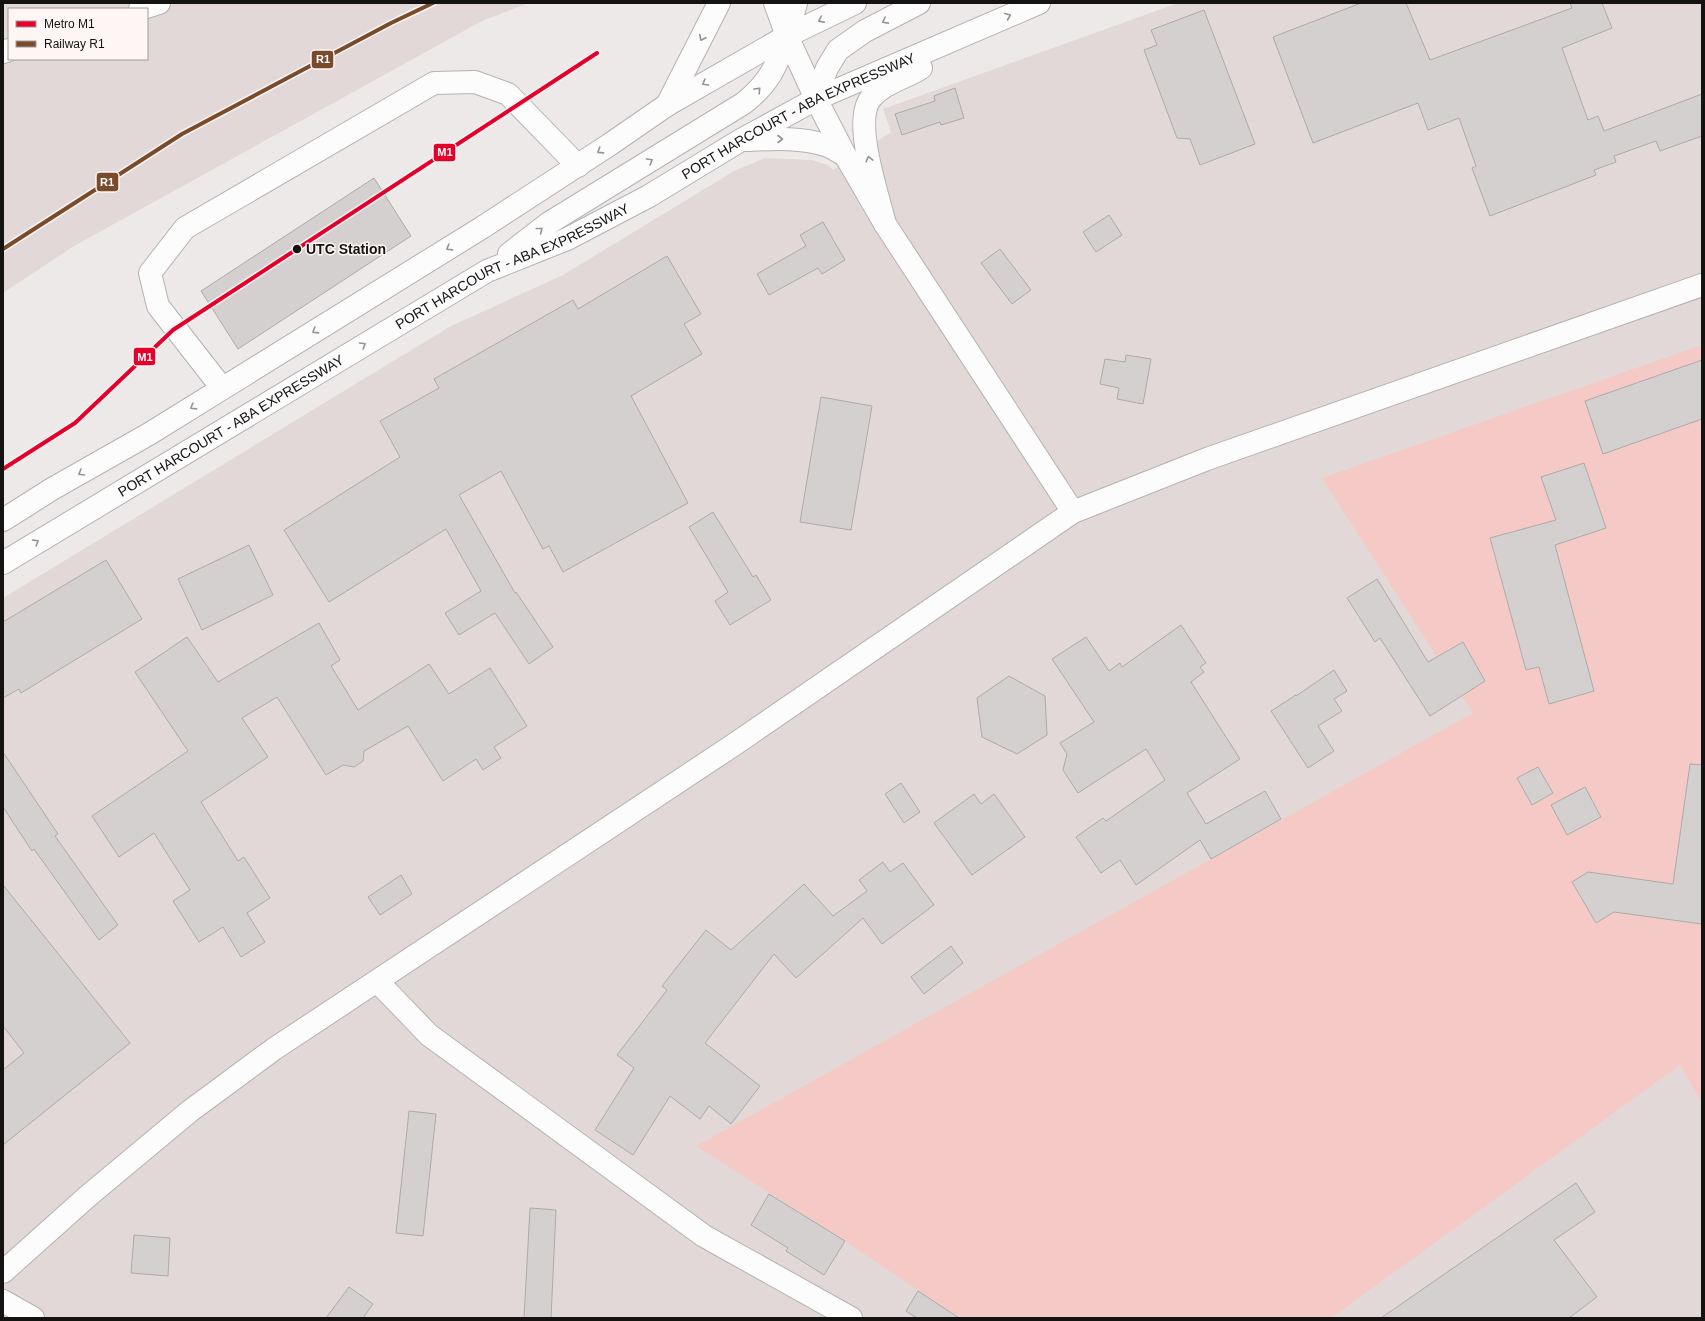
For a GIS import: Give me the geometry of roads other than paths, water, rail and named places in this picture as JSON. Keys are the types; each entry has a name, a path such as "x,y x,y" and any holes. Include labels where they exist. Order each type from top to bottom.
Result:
{"main road":[{"path":"143,8 159,3"},
{"path":"667,105 719,3"},
{"path":"775,3 816,99 845,155 885,224 1073,512"},
{"path":"487,271 549,223 744,103 762,86 774,70 788,36 796,3"},
{"path":"3,520 52,489 149,434 483,227 578,166 667,105 788,36 855,3"},
{"path":"816,99 827,68 838,50 865,31 919,3"},
{"name":"PORT HARCOURT - ABA EXPRESSWAY","path":"3,563 487,271 567,239 649,196 741,140 816,99 1039,3"},
{"path":"885,224 865,142 863,124 865,108 872,97 887,86 920,69 976,30"},
{"path":"222,388 158,306 150,273 186,228 434,83 475,82 508,94 578,166"},
{"path":"741,140 784,139 815,143 826,145 845,155"},
{"path":"3,1272 88,1196 190,1111 274,1049 732,746 1073,512 1241,446 1702,285"},
{"path":"377,981 429,1035 704,1236 851,1318"},
{"path":"3,1301 33,1318"}],"metro line":[{"name":"M1","path":"3,469 75,423 173,330 597,53"}],"rail line":[{"name":"R1","path":"3,249 182,134 391,23 433,3"}],"place":[{"name":"UTC Station","path":"297,249"}]}
